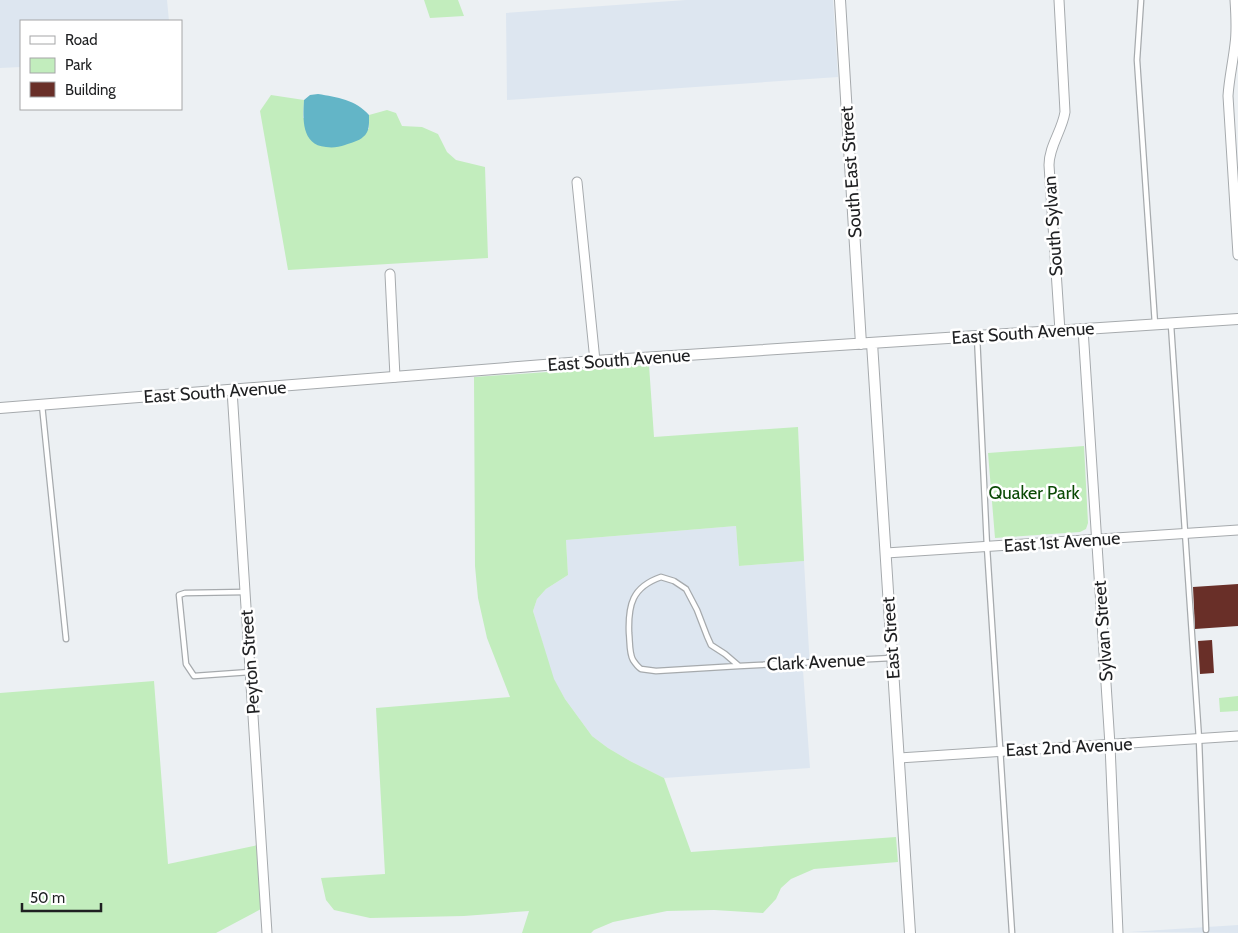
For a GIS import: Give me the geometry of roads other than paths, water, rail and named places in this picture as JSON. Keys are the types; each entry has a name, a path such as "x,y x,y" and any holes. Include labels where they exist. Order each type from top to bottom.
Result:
{"street":[{"name":"South East Street","path":"840,0 861,344"},
{"name":"South Sylvan","path":"1059,0 1065,107 1062,124 1051,149 1049,165 1060,331"},
{"path":"1235,0 1236,42 1228,96 1238,255"},
{"path":"577,182 595,362"},
{"path":"390,274 395,377"},
{"name":"East South Avenue","path":"0,408 595,362 1238,319"},
{"name":"Sylvan Street","path":"1083,329 1110,745 1118,933"},
{"name":"East Street","path":"872,343 910,933"},
{"name":"Peyton Street","path":"232,390 267,933"},
{"name":"East 1st Avenue","path":"886,553 1238,530"},
{"name":"East 2nd Avenue","path":"899,758 1238,736"}],"lane":[{"path":"1141,0 1137,60 1155,324"},
{"path":"1171,323 1199,738 1206,930"},
{"path":"977,336 987,547 1012,933"},
{"path":"42,405 66,639"},
{"name":"Clark Avenue","path":"739,666 712,645 686,588 674,581 661,577 652,580 642,587 631,603 629,619 633,660 641,669 656,671 893,658"},
{"path":"245,592 185,594 179,595 179,602 186,664 194,676 250,672"}],"water":[{"path":"318,94 346,100 364,110 369,115 367,133 357,141 343,146 326,147 312,141 305,130 304,100 310,95"}],"park label":[{"name":"Quaker Park","path":"1034,493"}]}
